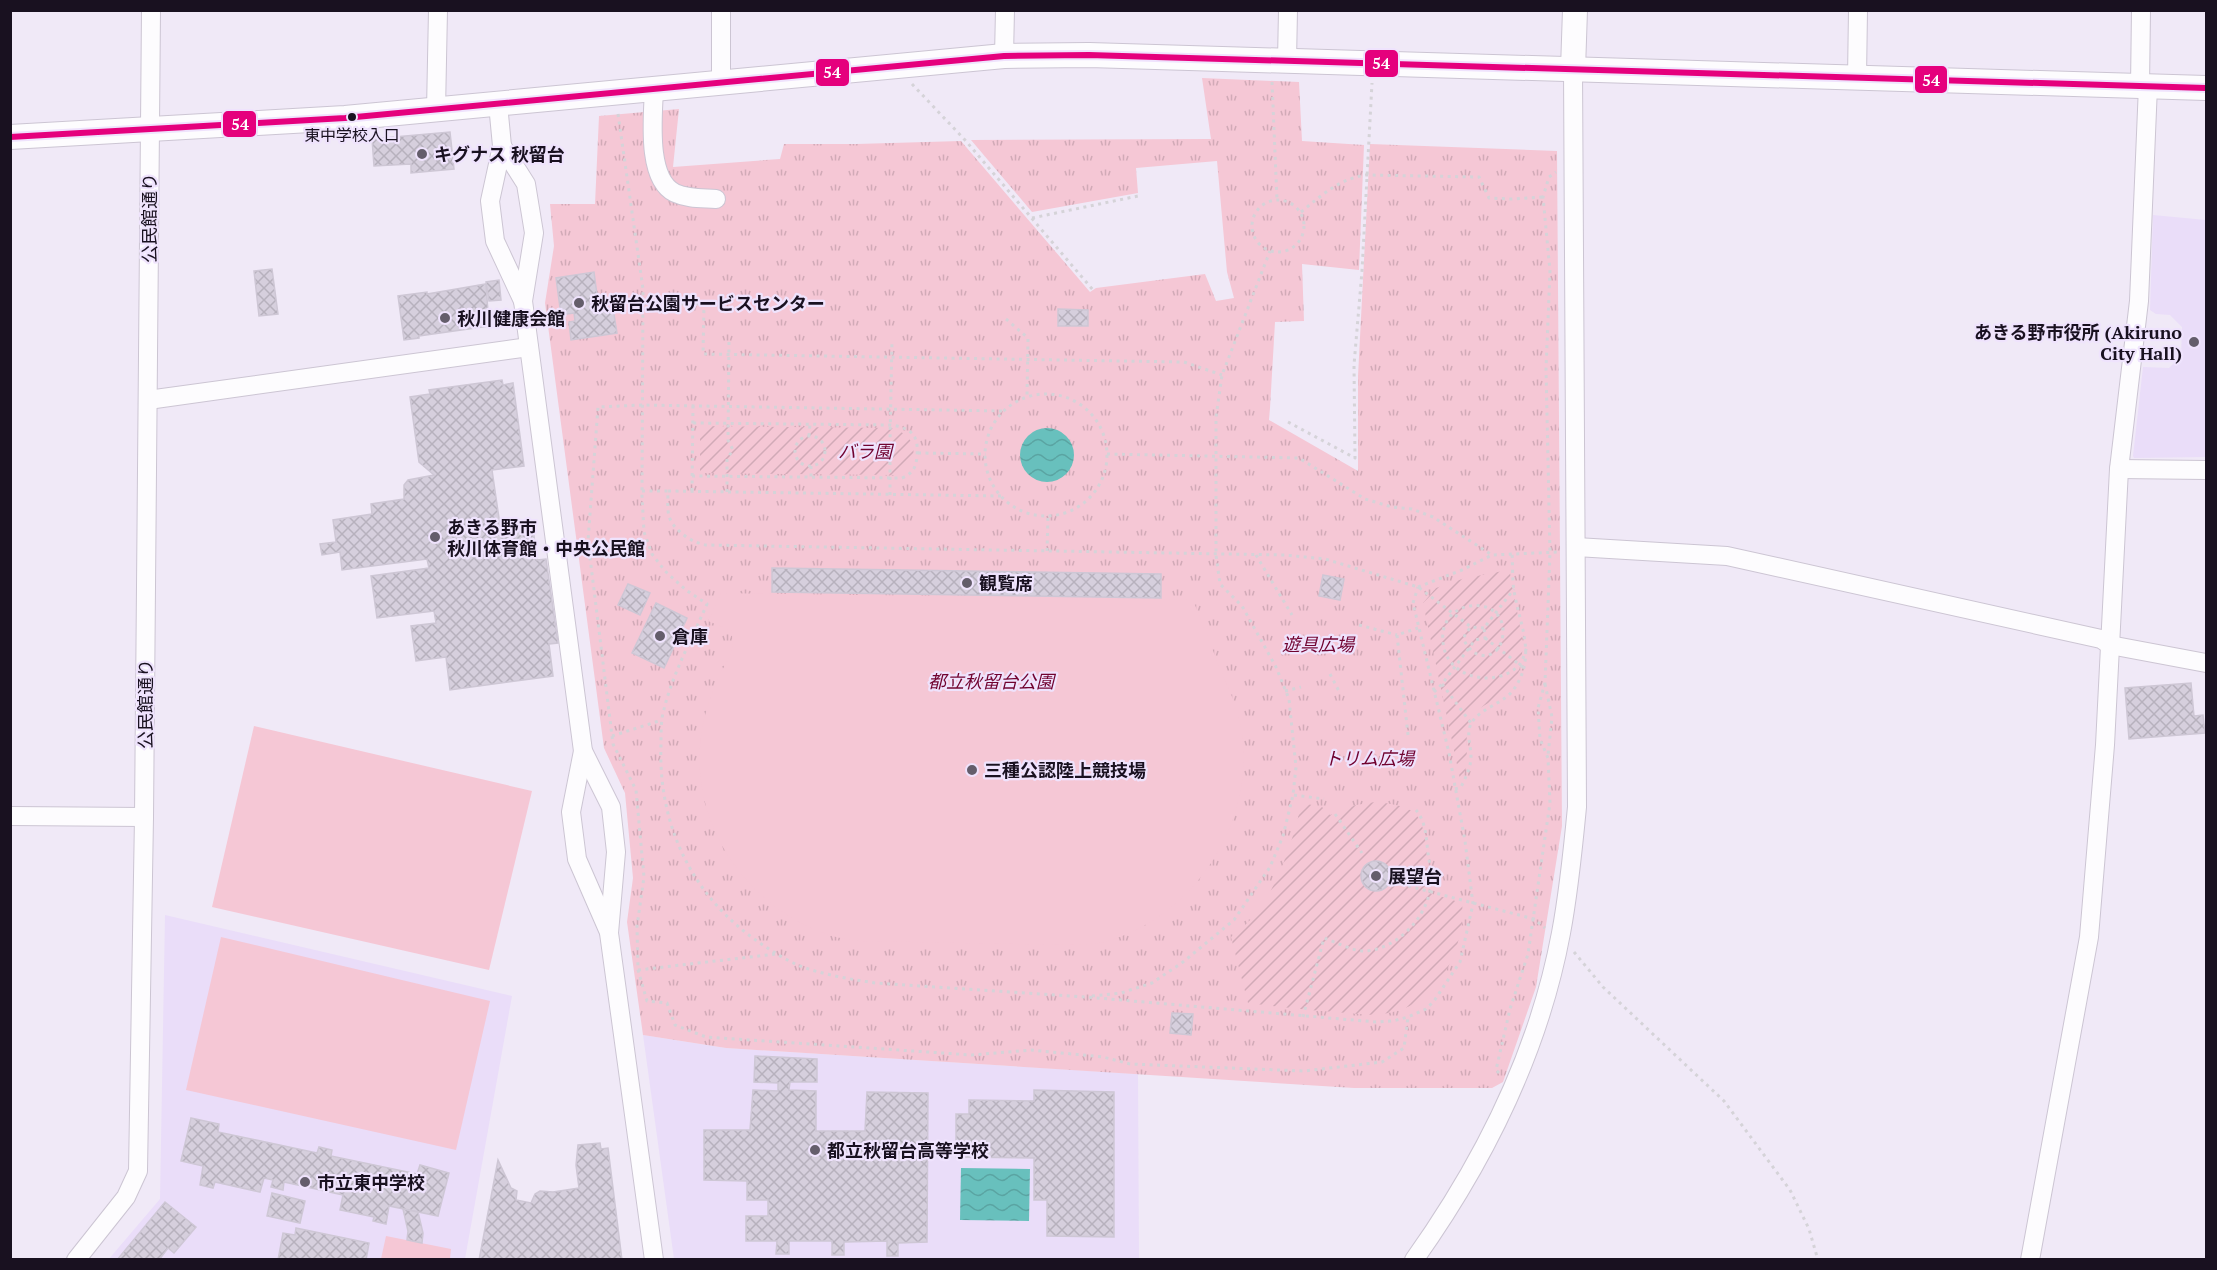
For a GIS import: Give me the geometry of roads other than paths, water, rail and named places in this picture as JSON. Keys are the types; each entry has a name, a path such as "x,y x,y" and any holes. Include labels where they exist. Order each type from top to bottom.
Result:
{"main road":[{"path":"1573,69 1575,10"},
{"path":"10,137 345,118 1004,56 1089,55 2206,88"}],"street":[{"name":"公民館通り","path":"76,1260 126,1197 138,1171 144,817 151,10"},
{"path":"436,110 438,10"},
{"path":"721,10 721,82"},
{"path":"1004,56 1005,10"},
{"path":"1287,61 1288,10"},
{"path":"1857,78 1858,10"},
{"path":"2030,1260 2089,937 2105,745 2119,469 2139,301 2144,86 2141,10"},
{"path":"1413,1260 1438,1225 1479,1155 1513,1087 1539,1016 1553,932 1568,889 1577,807 1567,549 1573,69"},
{"path":"654,88 654,148 657,171 663,184 674,192 689,198 716,199"},
{"path":"498,104 502,146 490,201 495,241 523,301 583,751 611,807 616,863 609,933 654,1260"},
{"path":"502,146 526,184 534,233 523,301"},
{"path":"493,186 502,177 514,176 526,184"},
{"path":"495,241 512,252 526,250 534,233"},
{"path":"148,400 530,348"},
{"path":"2119,469 2206,470"},
{"path":"1567,549 1727,556 2101,639 2110,645 2206,663"},
{"path":"583,751 571,813 577,858 609,933"},
{"path":"573,801 582,796 598,794 606,799"},
{"path":"10,816 144,817"},
{"path":"581,870 594,874 606,872 616,863"}],"water":[{"path":"1047,428 1057,430 1066,436 1072,445 1074,455 1072,465 1066,474 1057,480 1047,482 1037,480 1028,474 1022,465 1020,455 1022,445 1028,436 1037,430"},
{"path":"961,1168 1030,1169 1029,1221 960,1220"}],"place":[{"name":"東中学校入口","path":"352,117"},
{"name":"キグナス 秋留台","path":"422,154"},
{"name":"秋留台公園サービスセンター","path":"579,303"},
{"name":"秋川健康会館","path":"445,318"},
{"name":"あきる野市役所 (Akiruno City Hall)","path":"2194,342"},
{"name":"あきる野市 秋川体育館・中央公民館","path":"435,537"},
{"name":"観覧席","path":"967,583"},
{"name":"倉庫","path":"660,636"},
{"name":"三種公認陸上競技場","path":"972,770"},
{"name":"展望台","path":"1376,876"},
{"name":"都立秋留台高等学校","path":"815,1150"},
{"name":"市立東中学校","path":"305,1182"}],"park label":[{"name":"バラ園","path":"865,451"},
{"name":"遊具広場","path":"1318,644"},
{"name":"都立秋留台公園","path":"991,681"},
{"name":"トリム広場","path":"1369,758"}]}
